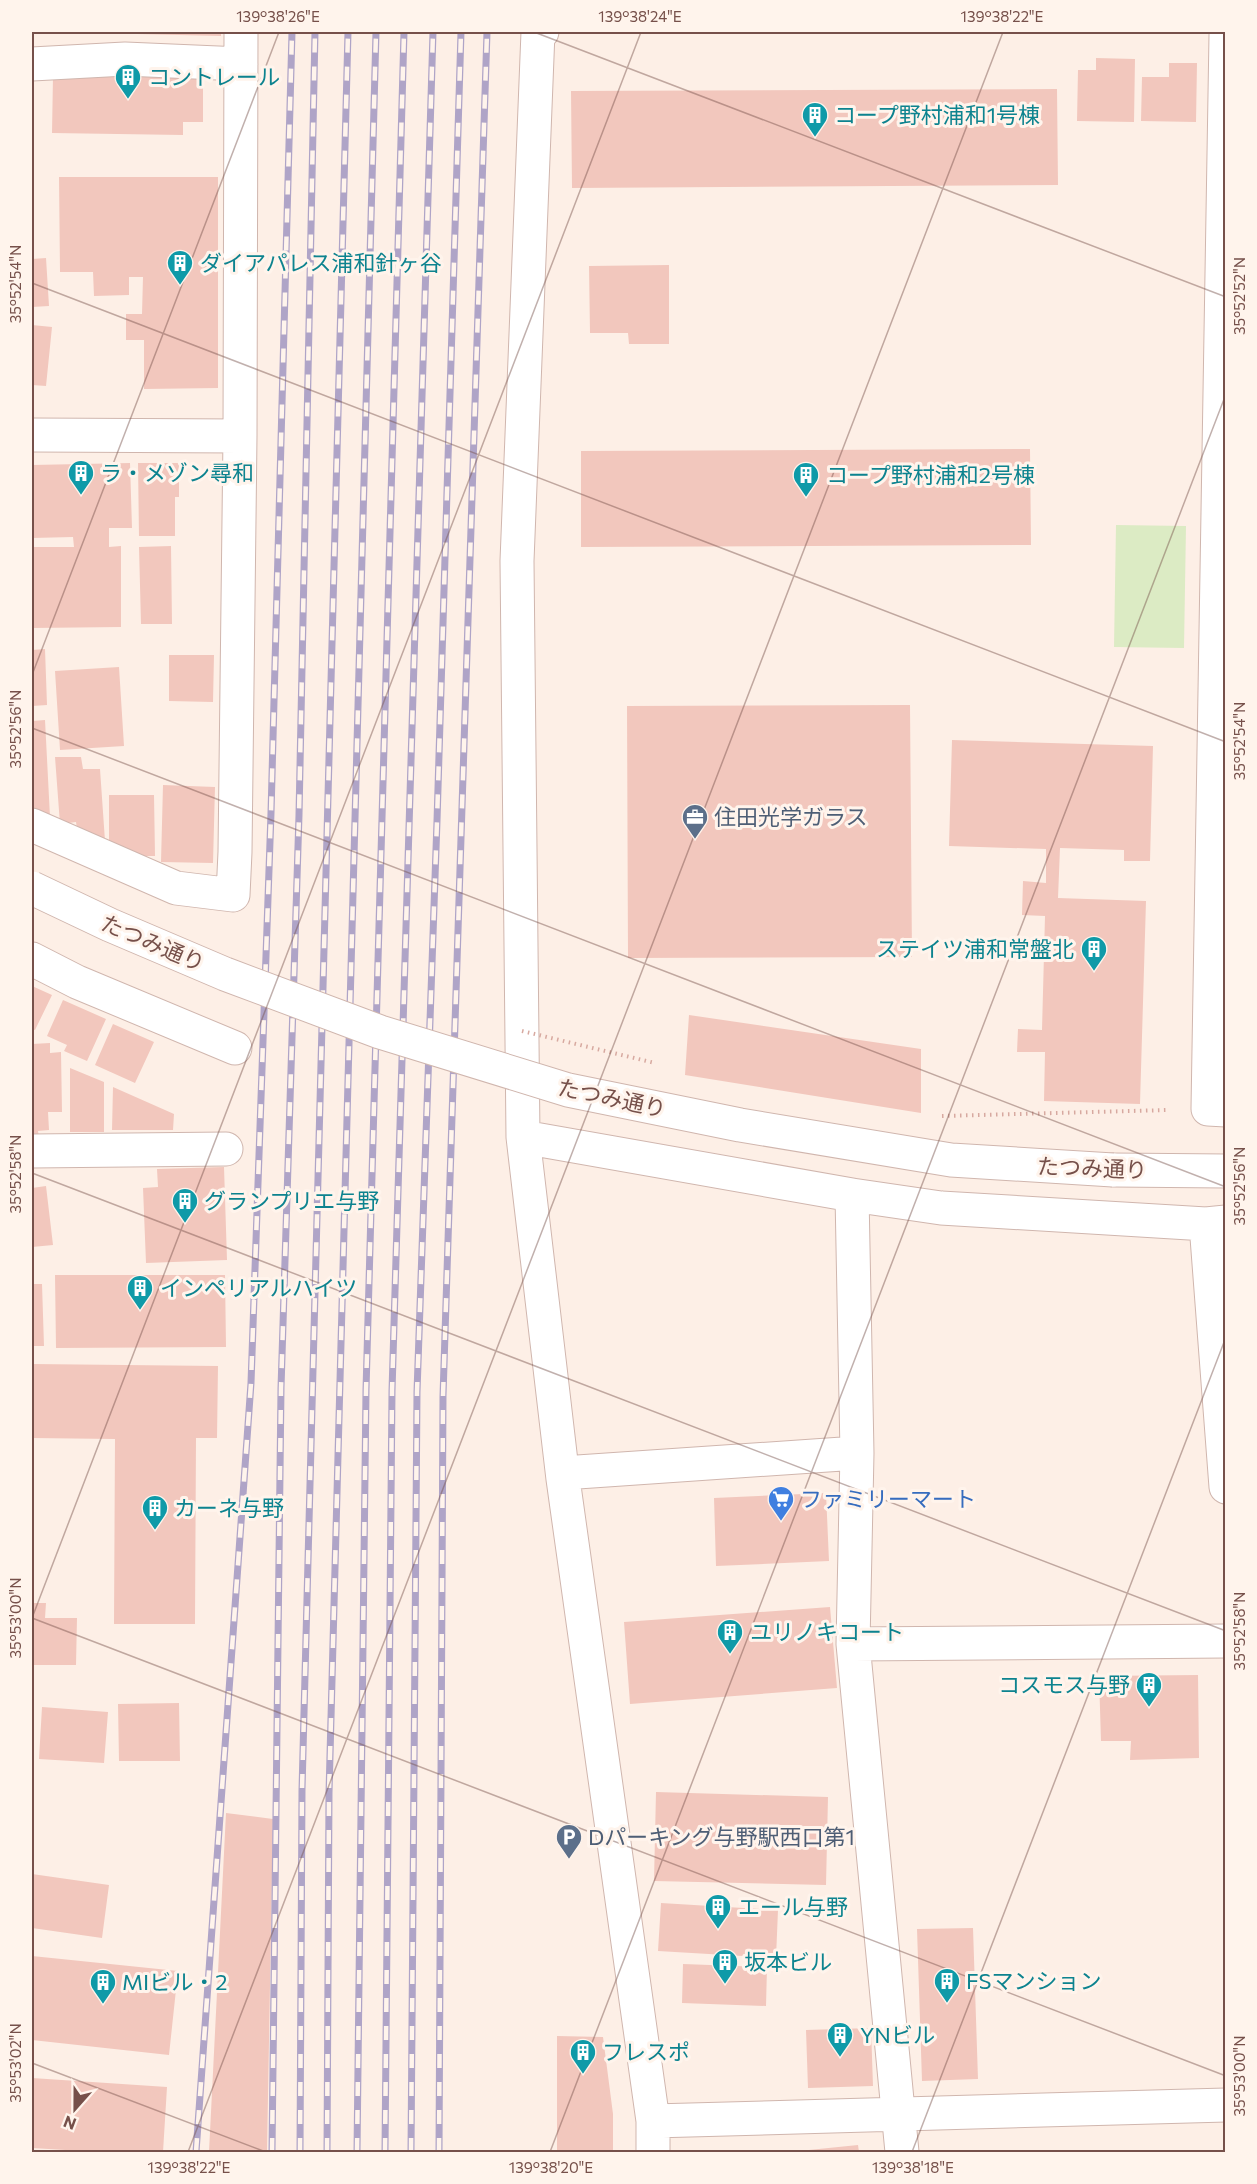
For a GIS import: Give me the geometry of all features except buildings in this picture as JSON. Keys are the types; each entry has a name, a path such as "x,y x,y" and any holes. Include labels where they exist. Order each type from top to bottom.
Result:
{"street":[{"path":"32,825 176,888 233,895 240,436 241,32"},
{"path":"539,32 517,561 523,1137 563,1473 653,2137 898,2115 1226,2105"},
{"path":"1217,1110 1226,35"},
{"path":"32,64 125,59 241,64"},
{"path":"32,435 240,436"},
{"name":"たつみ通り","path":"32,888 110,925 225,974 369,1028 568,1090 740,1125 951,1160 1113,1170 1226,1171"},
{"path":"32,959 77,982 235,1048"},
{"path":"523,1137 852,1195 941,1208 1216,1223 1226,1487"},
{"path":"32,1151 226,1149"},
{"path":"852,1195 857,1453 853,1644 902,2152"},
{"path":"563,1473 857,1453"},
{"path":"853,1644 1226,1641"}],"path":[{"path":"942,1115 1217,1110"}],"green space":[{"path":"1116,525 1186,526 1184,648 1114,647"}],"railway":[{"path":"196,2152 251,1383 271,813 292,32"},
{"path":"272,2152 281,1388 299,815 315,32"},
{"path":"300,2152 302,1790 348,32"},
{"path":"327,2152 329,1793 376,32"},
{"path":"357,2152 366,1390 404,32"},
{"path":"385,2152 392,1391 433,32"},
{"path":"411,2152 417,1392 461,32"},
{"path":"439,2152 443,1396 487,32"}],"place":[{"name":"コントレール","path":"128,100"},
{"name":"コープ野村浦和1号棟","path":"815,138"},
{"name":"ダイアパレス浦和針ヶ谷","path":"180,286"},
{"name":"ラ・メゾン尋和","path":"81,496"},
{"name":"コープ野村浦和2号棟","path":"806,498"},
{"name":"住田光学ガラス","path":"695,840"},
{"name":"ステイツ浦和常盤北","path":"1094,972"},
{"name":"グランプリエ与野","path":"185,1224"},
{"name":"インペリアルハイツ","path":"140,1311"},
{"name":"ファミリーマート","path":"781,1522"},
{"name":"カーネ与野","path":"155,1531"},
{"name":"ユリノキコート","path":"730,1655"},
{"name":"コスモス与野","path":"1149,1708"},
{"name":"Dパーキング与野駅西口第1","path":"569,1860"},
{"name":"エール与野","path":"718,1930"},
{"name":"坂本ビル","path":"725,1985"},
{"name":"FSマンション","path":"947,2004"},
{"name":"MIビル・2","path":"103,2005"},
{"name":"YNビル","path":"840,2058"},
{"name":"フレスポ","path":"583,2075"}]}
